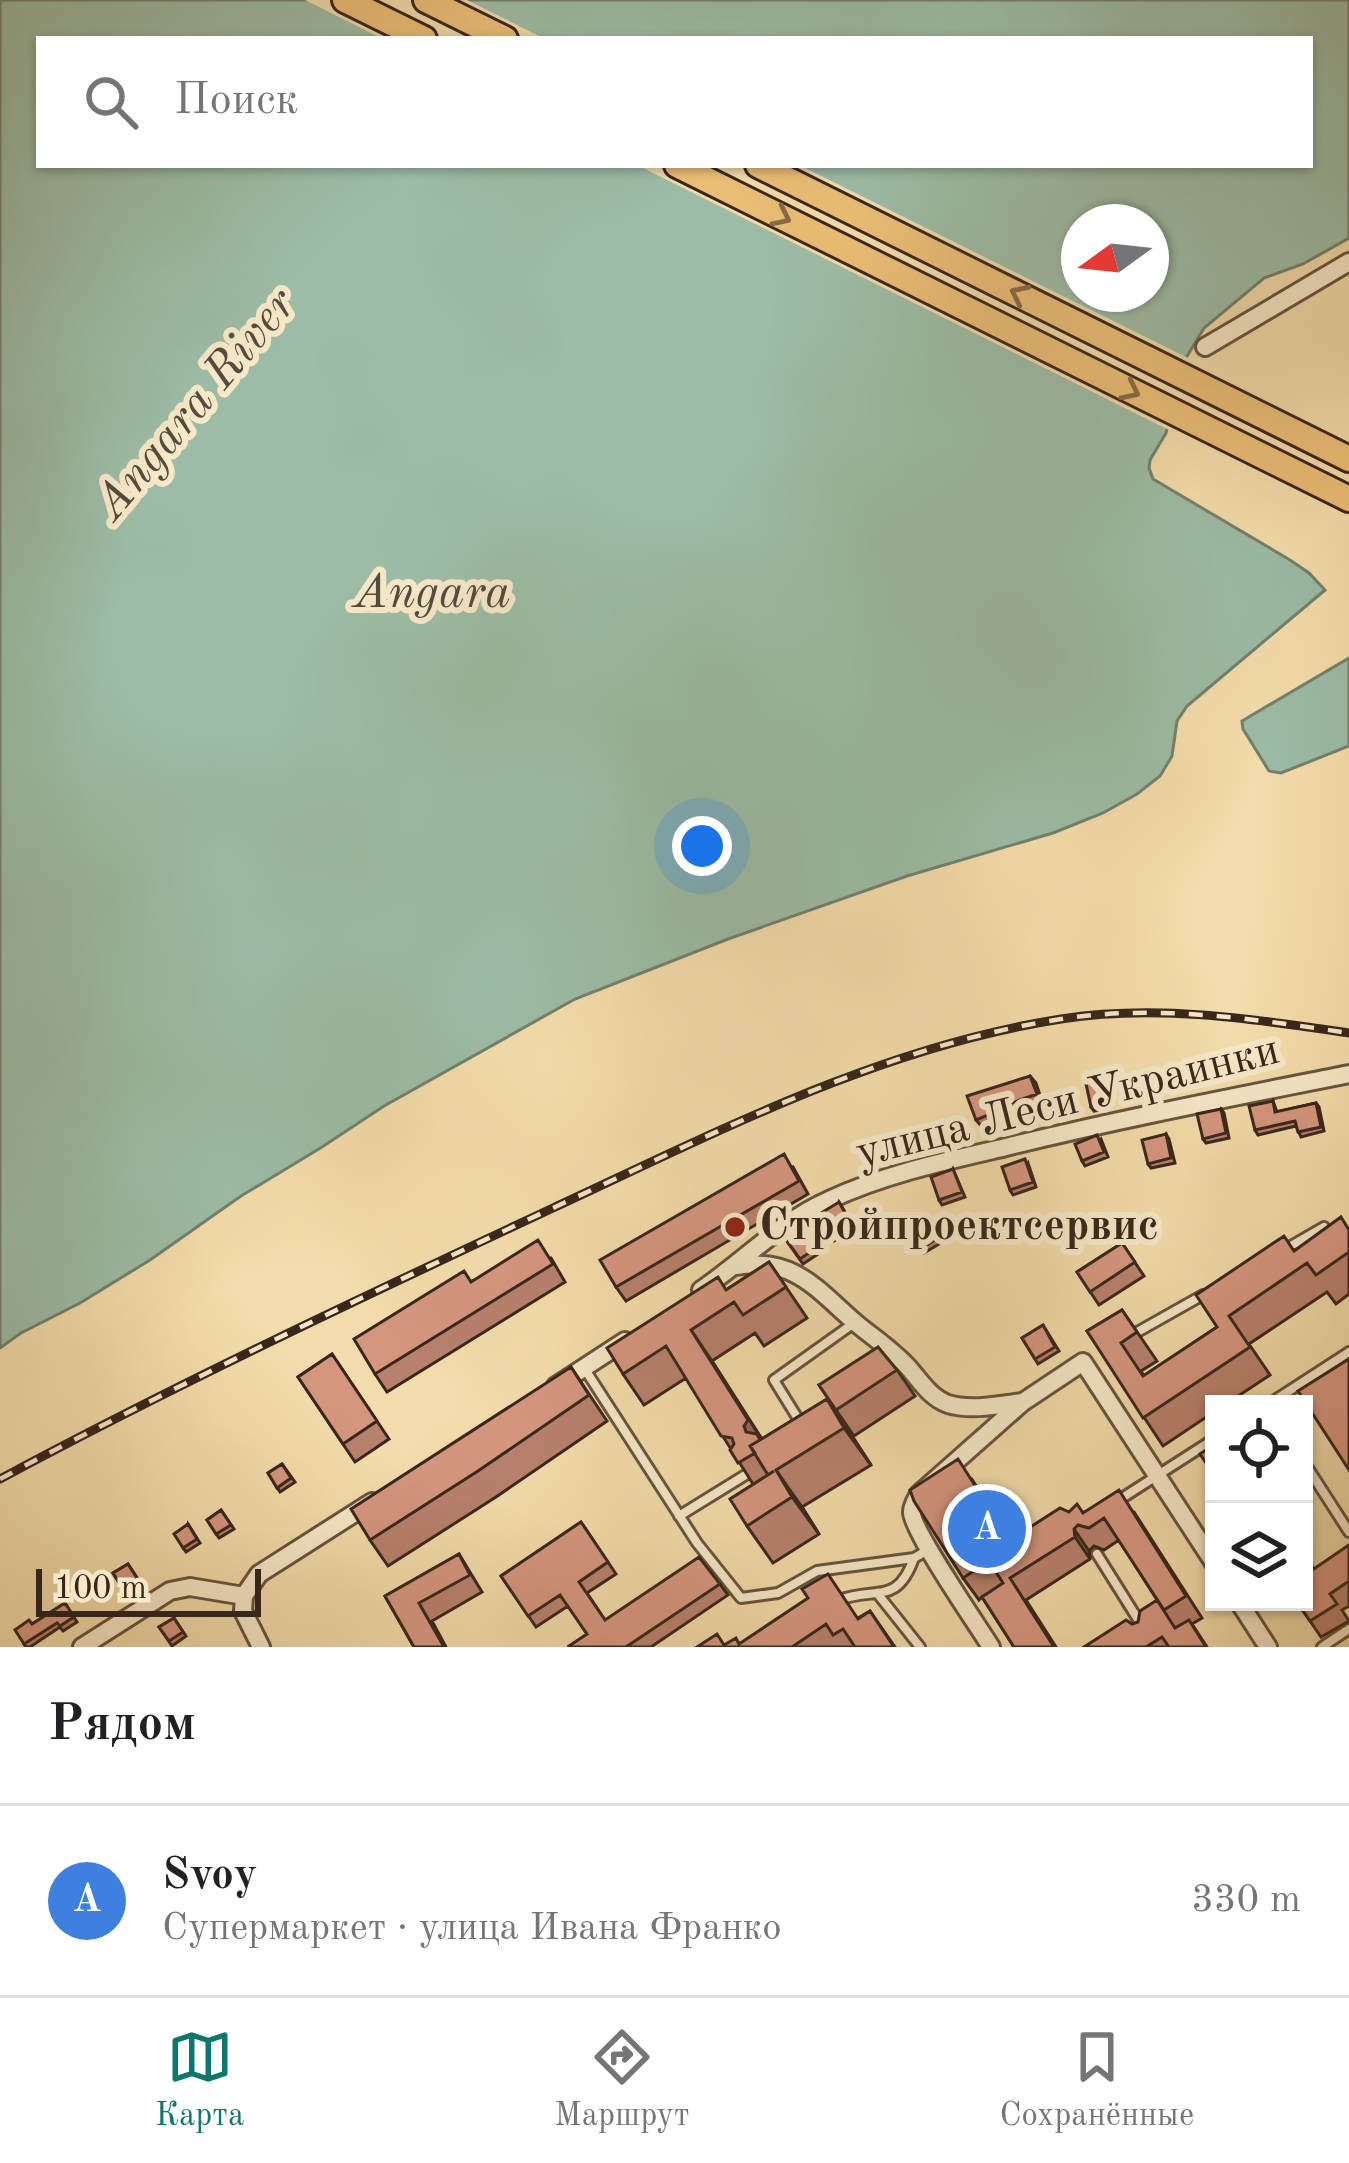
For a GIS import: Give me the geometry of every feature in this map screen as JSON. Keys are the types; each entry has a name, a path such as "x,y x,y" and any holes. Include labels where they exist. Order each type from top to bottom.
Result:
{"main road":[{"path":"345,0 418,36"},
{"path":"426,0 499,36"},
{"path":"683,168 1349,499"},
{"path":"764,168 1349,459"}],"street":[{"path":"1205,347 1349,262"},
{"name":"улица Леси Украинки","path":"678,1305 798,1216 900,1173 1141,1116 1349,1074"},
{"path":"735,1267 769,1264 787,1268 824,1292 939,1400 982,1407 1022,1402"},
{"path":"546,1392 640,1330"},
{"path":"991,1647 922,1554 911,1507 1022,1402 1091,1358 1157,1476 1205,1549"},
{"path":"261,1647 243,1611 244,1597 259,1574 393,1489"},
{"path":"82,1647 170,1591 190,1588 244,1597"},
{"path":"1245,1611 1268,1647"}],"lane":[{"path":"1283,1250 1324,1227"},
{"path":"1120,1342 1222,1284"},
{"path":"810,1439 774,1380 855,1322"},
{"path":"1283,1395 1349,1352"},
{"path":"584,1368 697,1543 741,1598 778,1592 817,1571 922,1554"},
{"path":"1100,1512 1205,1445"},
{"path":"679,1516 747,1474"},
{"path":"1313,1476 1349,1532"},
{"path":"830,1606 845,1597 878,1593 905,1581 922,1554"},
{"path":"1097,1554 1149,1639"},
{"path":"878,1593 920,1647"},
{"path":"1322,1647 1349,1629"}],"water":[{"name":"Angara","path":"0,0 1349,0 1349,238 1303,264 1264,278 1204,328 1186,358 1166,433 1149,468 1153,479 1290,560 1325,590 1187,706 1177,721 1172,756 1160,776 1103,813 1053,833 907,876 575,999 384,1106 80,1303 0,1348"},
{"path":"1349,658 1349,746 1281,773 1269,771 1242,721"}],"pier":[{"path":"305,0 467,0 539,36 377,36"},
{"path":"643,168 805,168 1061,295 1061,312 1095,312 1192,360 1173,432"}],"building":[{"path":"1212,1055 1219,1072 1201,1079 1194,1062"},
{"path":"1102,1075 1107,1103 1091,1107 1085,1079"},
{"path":"1030,1076 1037,1094 976,1120 967,1096"},
{"path":"1273,1101 1275,1112 1316,1103 1321,1127 1298,1132 1295,1121 1255,1130 1249,1106"},
{"path":"1221,1109 1226,1133 1203,1139 1197,1114"},
{"path":"1166,1134 1171,1158 1148,1164 1142,1140"},
{"path":"1097,1135 1104,1152 1082,1161 1075,1144"},
{"path":"784,1154 799,1181 616,1287 600,1260"},
{"path":"1025,1159 1033,1182 1010,1190 1002,1167"},
{"path":"953,1169 962,1192 939,1200 931,1177"},
{"path":"839,1202 849,1220 828,1232 818,1215"},
{"path":"1341,1217 1349,1230 1349,1252 1316,1275 1307,1263 1229,1316 1250,1347 1143,1418 1087,1331 1122,1310 1137,1332 1121,1343 1143,1376 1217,1327 1196,1295 1284,1236 1294,1251"},
{"path":"931,1220 941,1236 921,1249 911,1232"},
{"path":"799,1225 815,1249 800,1259 784,1237"},
{"path":"538,1240 553,1264 375,1374 354,1339 464,1271 471,1282"},
{"path":"1122,1243 1135,1262 1090,1292 1077,1272"},
{"path":"769,1262 786,1287 743,1315 734,1302 691,1330 748,1420 746,1432 757,1434 760,1440 750,1446 755,1453 738,1463 730,1450 732,1438 721,1436 666,1346 623,1374 607,1348 718,1277 726,1290"},
{"path":"1043,1325 1055,1347 1035,1359 1022,1338"},
{"path":"878,1347 897,1370 836,1410 819,1385"},
{"path":"332,1354 377,1421 343,1444 298,1377"},
{"path":"1349,1359 1349,1470 1313,1414 1313,1395 1298,1391"},
{"path":"571,1367 589,1395 370,1540 351,1509"},
{"path":"827,1399 844,1428 776,1470 792,1497 747,1526 730,1499 768,1475 750,1446"},
{"path":"958,1459 1010,1540 1060,1508 1069,1512 1077,1504 1083,1513 1119,1490 1186,1596 1164,1610 1104,1518 1089,1528 1078,1525 1075,1537 1010,1578 1054,1647 1014,1647 982,1597 1003,1583 989,1561 963,1578 910,1490"},
{"path":"282,1464 291,1478 277,1488 268,1473"},
{"path":"221,1510 231,1525 216,1534 207,1520"},
{"path":"581,1522 608,1562 579,1582 605,1620 699,1557 720,1584 626,1647 570,1647 587,1634 560,1595 528,1616 501,1576"},
{"path":"188,1524 197,1539 183,1548 174,1534"},
{"path":"1349,1545 1349,1581 1330,1594 1337,1604 1310,1621 1303,1611 1313,1611 1314,1569"},
{"path":"459,1554 470,1575 419,1603 444,1647 414,1647 385,1596"},
{"path":"128,1564 137,1578 122,1587 113,1573"},
{"path":"828,1574 858,1619 870,1611 894,1647 855,1647 843,1629 833,1635 826,1624 792,1647 697,1647 717,1634 724,1645 736,1638 739,1644 808,1598 802,1589"},
{"path":"1157,1600 1175,1628 1189,1620 1206,1647 1169,1647 1162,1637 1146,1647 1084,1647 1126,1620 1138,1622 1140,1611"},
{"path":"65,1603 74,1617 24,1644 15,1630"},
{"path":"174,1618 183,1632 169,1641 159,1627"}],"railway":[{"path":"0,1479 275,1340 676,1150 864,1071 994,1032 1097,1015 1241,1018 1349,1033"}],"place":[{"name":"Стройпроектсервис","path":"735,1227"},
{"name":"Svoy","path":"987,1529"}],"water label":[{"name":"Angara River","path":"196,405"}]}
